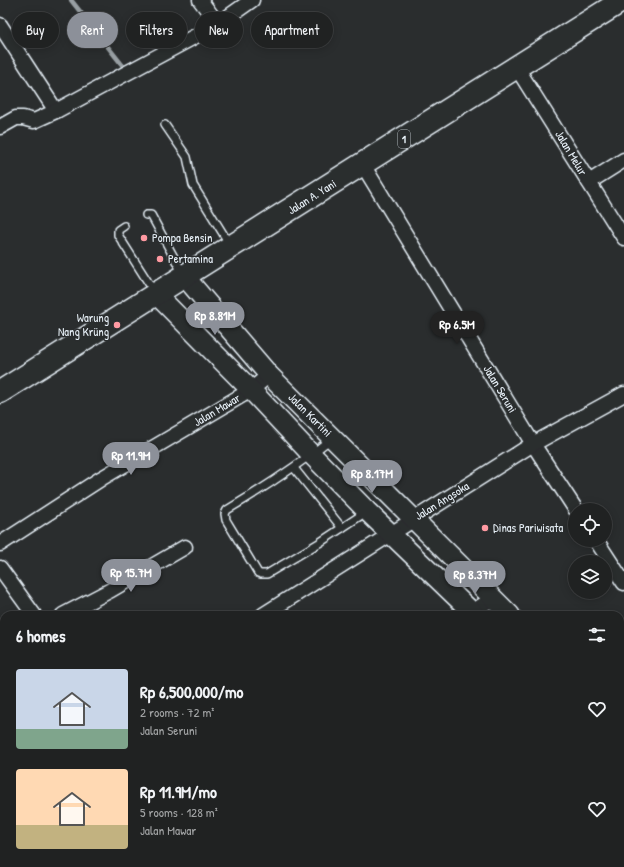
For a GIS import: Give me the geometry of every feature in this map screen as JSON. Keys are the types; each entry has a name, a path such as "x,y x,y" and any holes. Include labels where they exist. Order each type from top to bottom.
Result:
{"highway":[{"name":"Jalan A. Yani","path":"0,392 623,0"}],"street":[{"path":"200,0 209,12"},
{"path":"235,12 252,0"},
{"path":"0,25 56,111"},
{"path":"0,127 16,118 34,121 56,111 195,36"},
{"name":"Jalan Melur","path":"517,68 550,118 624,238"},
{"path":"589,182 624,160"},
{"name":"Jalan Seruni","path":"362,165 533,444 571,503"},
{"name":"Jalan Kartini","path":"184,277 269,375 506,611"},
{"name":"Jalan Kartini","path":"156,294 251,390 312,455 469,611"},
{"name":"Jalan Mawar","path":"0,544 102,478 251,390 269,375"},
{"name":"Jalan Angsoka","path":"269,611 533,444 624,394"},
{"path":"71,611 111,590 184,547"},
{"path":"601,547 624,583"},
{"path":"0,568 31,611"},
{"path":"476,611 493,598"}],"lane":[{"path":"165,125 186,157 192,184 231,247"},
{"path":"146,215 150,216 184,277"},
{"path":"124,226 118,230 118,235 156,294"},
{"path":"332,438 294,468 268,486 228,510 225,514 226,520 258,573 267,574 319,543 367,510"},
{"path":"294,468 342,528"}],"waterway":[{"path":"71,0 123,66"}],"place":[{"name":"Pompa Bensin","path":"144,238"},
{"name":"Pertamina","path":"160,259"},
{"name":"Warung Nang Krüng","path":"117,325"},
{"name":"Dinas Pariwisata","path":"485,528"}]}
